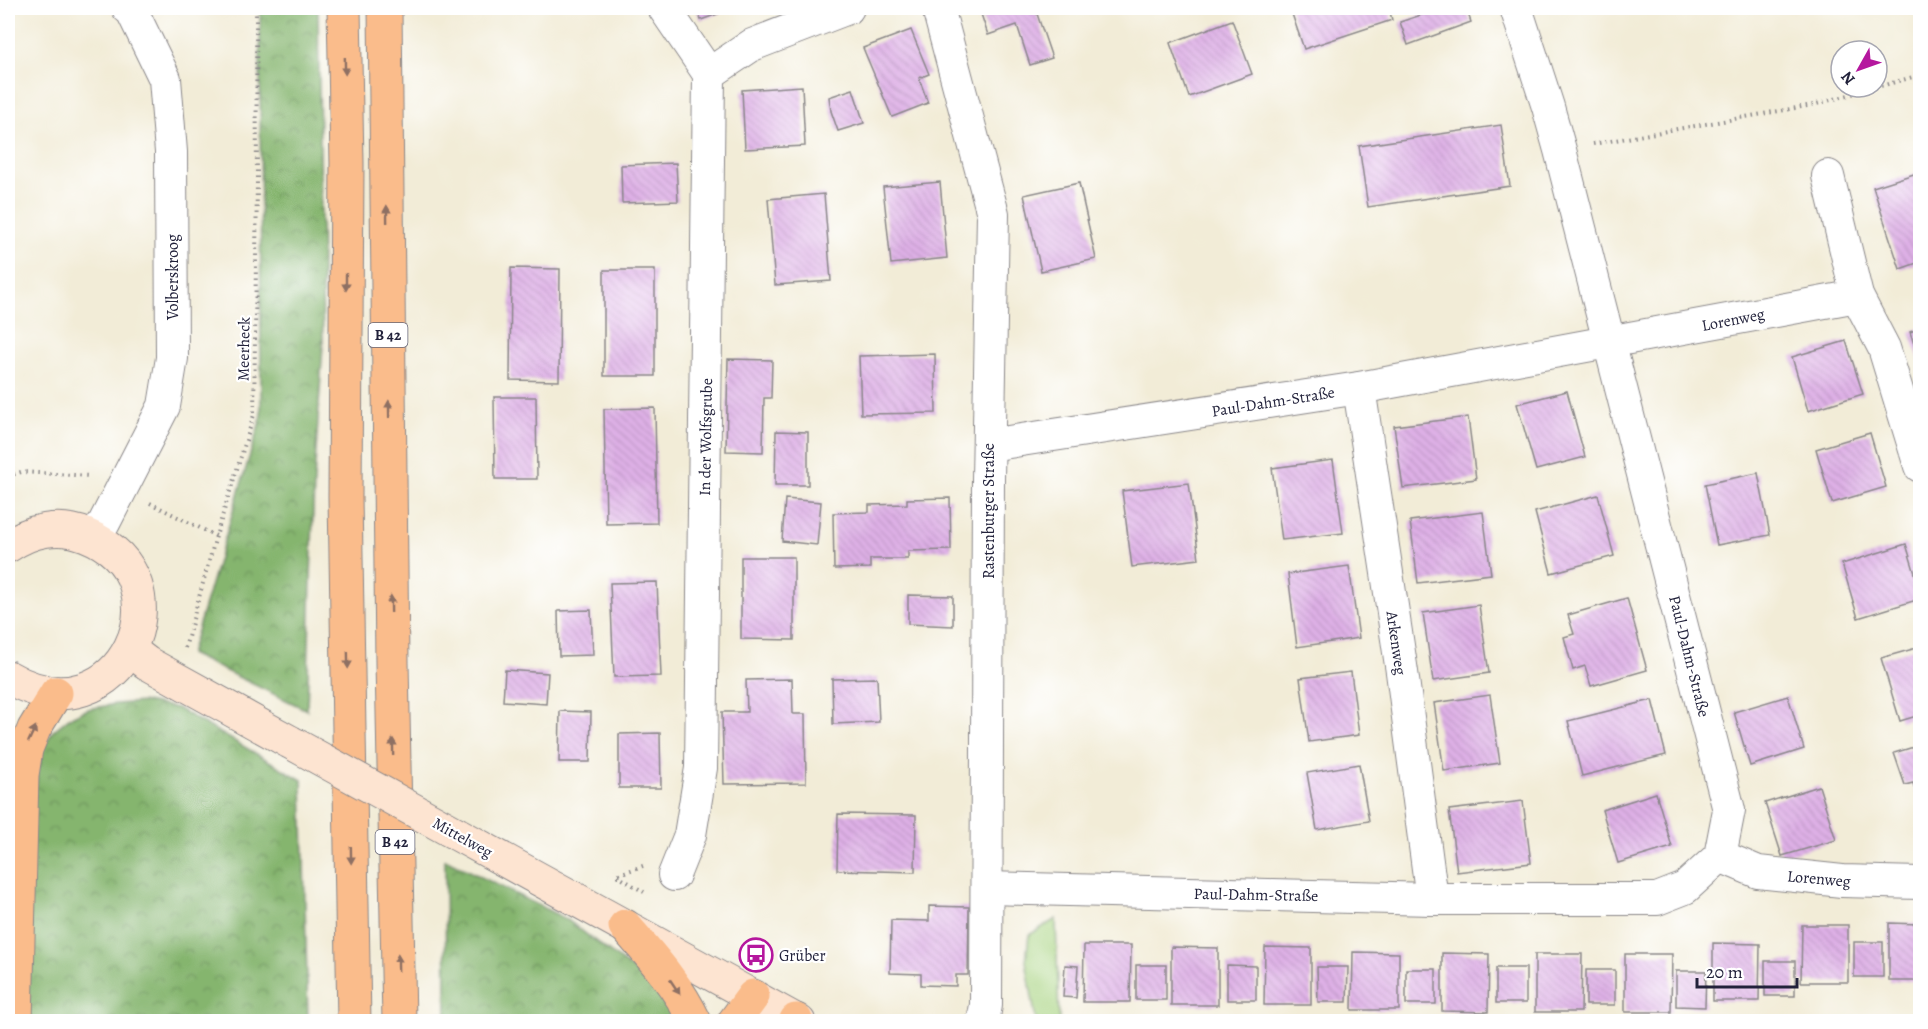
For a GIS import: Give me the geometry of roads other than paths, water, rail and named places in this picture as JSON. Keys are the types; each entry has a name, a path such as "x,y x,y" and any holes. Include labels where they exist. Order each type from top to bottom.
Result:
{"highway":[{"name":"B 42","path":"344,8 347,163 345,496 354,1022"},
{"name":"B 42","path":"385,8 392,662 399,1022"},
{"path":"16,1022 22,775 26,749 34,729 56,693"},
{"path":"625,926 663,970 695,1022"}],"main road":[{"path":"8,546 25,536 42,530 78,531 94,538 120,558 136,586 139,603 136,635 130,650 122,663 99,682 85,689 56,693 40,692 8,677"},
{"name":"Mittelweg","path":"130,650 175,679 625,926 744,1009 797,1021"}],"street":[{"name":"Volberskroog","path":"94,538 104,523 164,406 172,358 171,152 165,79 132,11 128,8"},
{"path":"664,8 709,74 752,45 848,8"},
{"name":"Rastenburger Straße","path":"938,8 993,214 989,445 986,1005 983,1022"},
{"path":"1516,8 1560,150 1609,342"},
{"name":"In der Wolfsgrube","path":"674,875 690,835 701,768 709,74"},
{"path":"1828,176 1857,296 1884,348 1920,466"},
{"name":"Lorenweg","path":"1609,342 1857,296"},
{"name":"Paul-Dahm-Straße","path":"987,888 1432,899 1657,899 1685,888 1720,856 1729,810 1609,342 1359,388 989,445"},
{"name":"Arkenweg","path":"1359,388 1402,672 1432,899"},
{"name":"Lorenweg","path":"1720,856 1758,872 1842,881 1920,883"}],"place":[{"name":"Grüber","path":"756,955"}]}
